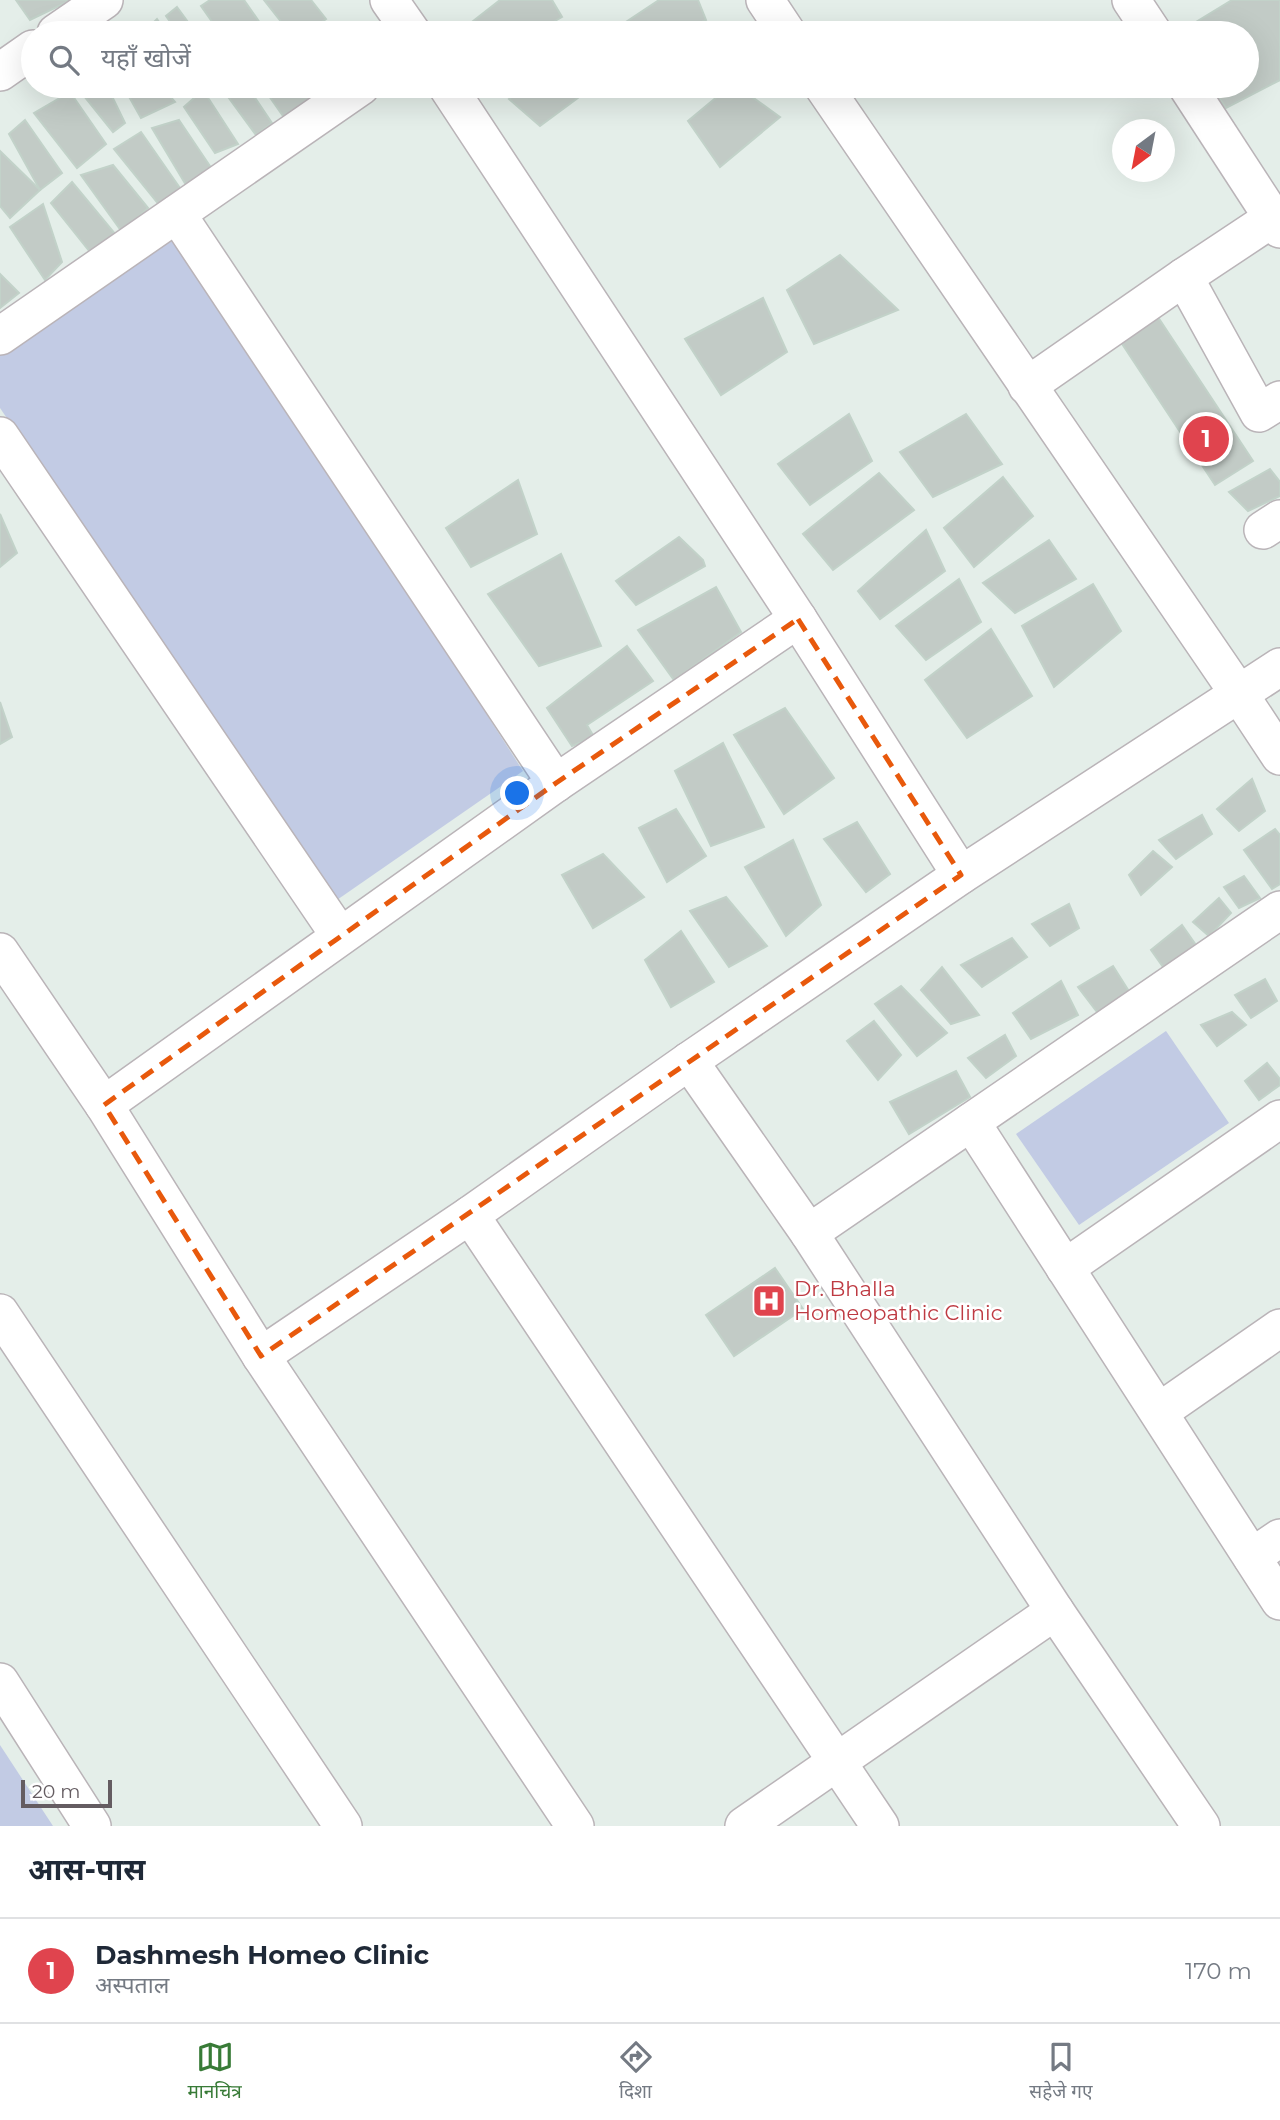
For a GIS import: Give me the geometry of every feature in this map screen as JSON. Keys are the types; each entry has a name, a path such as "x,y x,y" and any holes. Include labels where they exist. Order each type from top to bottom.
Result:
{"street":[{"path":"73,21 104,0"},
{"path":"388,0 403,21"},
{"path":"765,0 780,21"},
{"path":"1131,0 1145,21"},
{"path":"0,72 21,57"},
{"path":"0,335 344,98"},
{"path":"455,98 798,619 961,876"},
{"path":"831,98 1280,756"},
{"path":"1027,386 1184,277 1277,223 1195,98"},
{"path":"177,214 556,783"},
{"path":"1184,277 1259,413 1280,400"},
{"path":"0,436 340,936"},
{"path":"104,1105 556,783 798,619"},
{"path":"261,1356 961,876 1280,667"},
{"path":"809,1233 1280,910"},
{"path":"0,952 104,1105 261,1356 575,1826"},
{"path":"689,1061 809,1233 1055,1611 1201,1826"},
{"path":"1065,1268 1280,1119"},
{"path":"971,1122 1159,1412 1266,1548 1280,1601"},
{"path":"470,1215 880,1826"},
{"path":"0,1313 344,1826"},
{"path":"1159,1412 1280,1328"},
{"path":"744,1826 1055,1611"},
{"path":"0,1682 92,1826"}],"highlighted area":[{"path":"798,619 961,875 261,1356 104,1105 556,783"}],"shaded area":[{"path":"169,219 523,771 334,902 0,408 0,330"},
{"path":"1166,1031 1229,1123 1079,1225 1016,1134"},
{"path":"0,1745 53,1826 0,1826"}],"building":[{"path":"16,0 71,0 30,20"},
{"path":"210,0 244,0 259,21 212,21 201,6"},
{"path":"264,0 311,0 326,19 323,21 281,21"},
{"path":"500,0 552,0 562,17 555,21 473,21"},
{"path":"659,0 698,0 706,20 704,21 628,21"},
{"path":"1232,0 1280,0 1280,80 1259,91 1259,21 1198,21"},
{"path":"177,7 187,21 170,21 166,16"},
{"path":"60,98 74,98 106,144 77,168 34,113"},
{"path":"86,98 113,98 125,123 113,132"},
{"path":"130,98 172,98 175,102 141,118"},
{"path":"194,98 208,98 238,144 215,153 184,107"},
{"path":"229,98 255,98 272,123 256,135"},
{"path":"270,98 312,98 315,103 290,126"},
{"path":"510,98 578,98 540,126"},
{"path":"716,98 754,98 780,117 720,167 688,121"},
{"path":"1219,98 1245,98 1226,108"},
{"path":"25,120 62,173 40,190 9,134"},
{"path":"179,120 214,172 186,185 152,128"},
{"path":"141,132 182,191 160,206 114,149"},
{"path":"0,151 40,190 10,218 0,206"},
{"path":"113,165 148,208 122,232 81,175"},
{"path":"72,182 116,235 90,252 51,203"},
{"path":"43,204 62,262 45,280 10,227"},
{"path":"840,255 898,310 814,344 787,290"},
{"path":"0,274 19,293 0,308"},
{"path":"763,298 787,352 721,395 685,339"},
{"path":"1148,302 1253,461 1215,485 1111,327"},
{"path":"849,414 872,461 810,505 778,464"},
{"path":"966,414 1002,464 933,497 900,452"},
{"path":"1270,469 1280,482 1280,496 1248,511 1229,492"},
{"path":"879,473 914,510 833,570 803,534"},
{"path":"1003,477 1033,516 974,567 944,528"},
{"path":"518,480 537,534 471,567 446,528"},
{"path":"0,514 17,553 0,567"},
{"path":"926,530 945,571 880,619 858,591"},
{"path":"679,537 703,560 705,566 636,605 616,581"},
{"path":"1049,540 1076,579 1015,613 983,583"},
{"path":"561,554 601,646 539,666 488,594"},
{"path":"959,579 981,622 926,660 896,626"},
{"path":"1093,584 1121,631 1054,687 1022,626"},
{"path":"716,587 741,632 674,680 638,630"},
{"path":"991,629 1032,696 967,738 925,680"},
{"path":"627,646 653,681 587,725 594,737 572,746 547,708"},
{"path":"0,702 12,737 0,744"},
{"path":"785,708 834,778 784,814 734,735"},
{"path":"723,743 764,827 711,846 675,771"},
{"path":"1252,779 1265,811 1239,831 1217,809"},
{"path":"676,809 706,856 667,882 639,828"},
{"path":"1202,815 1212,834 1176,859 1159,840"},
{"path":"857,822 890,874 866,892 824,839"},
{"path":"1275,829 1280,835 1280,884 1272,889 1244,850"},
{"path":"793,840 821,905 786,936 745,867"},
{"path":"1153,851 1172,867 1141,895 1129,875"},
{"path":"603,854 644,897 593,928 562,875"},
{"path":"1244,876 1260,898 1239,908 1224,887"},
{"path":"726,897 767,946 729,967 690,911"},
{"path":"1219,898 1231,913 1209,936 1193,922"},
{"path":"1069,904 1079,928 1050,946 1032,924"},
{"path":"1182,925 1198,948 1163,967 1151,950"},
{"path":"681,931 714,982 671,1007 645,960"},
{"path":"1012,938 1027,957 982,987 961,965"},
{"path":"1113,966 1130,993 1097,1012 1078,987"},
{"path":"942,967 979,1015 951,1024 921,990"},
{"path":"1265,979 1277,1001 1251,1018 1235,995"},
{"path":"1061,981 1078,1015 1031,1039 1013,1013"},
{"path":"901,986 947,1033 917,1056 875,1004"},
{"path":"1232,1012 1246,1025 1217,1046 1201,1025"},
{"path":"874,1021 901,1055 878,1080 847,1041"},
{"path":"1005,1035 1016,1056 986,1078 968,1058"},
{"path":"1267,1063 1280,1079 1280,1085 1259,1100 1245,1081"},
{"path":"956,1071 970,1097 909,1134 890,1102"},
{"path":"775,1268 803,1309 734,1356 706,1315"}],"place":[{"name":"Dashmesh Homeo Clinic","path":"1206,439"},
{"name":"Dr. Bhalla Homeopathic Clinic","path":"769,1301"}]}
